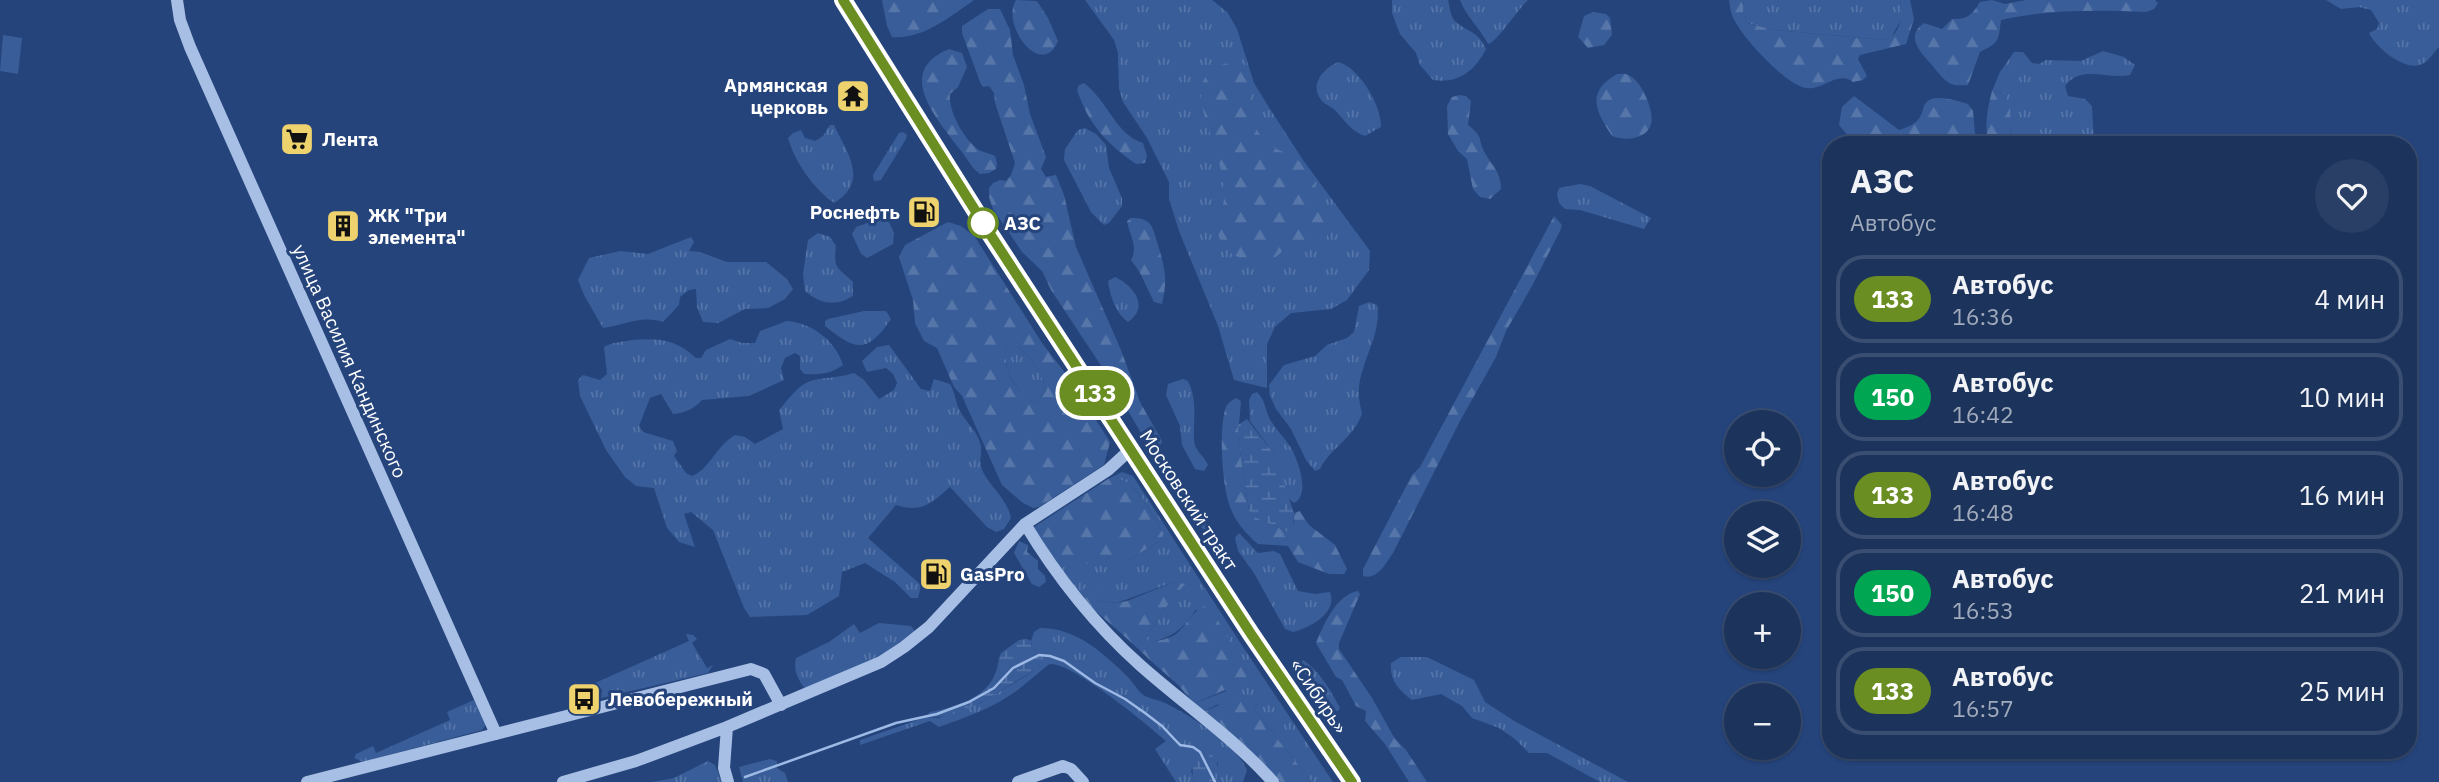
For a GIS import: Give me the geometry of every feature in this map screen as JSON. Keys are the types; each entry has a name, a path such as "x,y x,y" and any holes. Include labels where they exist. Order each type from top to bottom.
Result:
{"highway":[{"name":"Московский тракт","path":"843,0 960,187 1251,634"},
{"name":"«Сибирь»","path":"1251,634 1352,782"}],"street":[{"name":"улица Василия Кандинского","path":"177,0 180,20 190,47 496,734"},
{"path":"563,782 624,765 727,727 855,674 904,648 943,614 1025,524 1108,470 1131,449"},
{"path":"1025,524 1076,600 1104,630 1141,666 1243,750 1273,782"},
{"path":"307,782 747,670 756,669 764,674 781,705"},
{"path":"727,727 724,768 728,782"},
{"path":"1018,782 1063,766 1080,776 1083,782"}],"green space":[{"path":"882,0 974,0 925,31 892,37"},
{"path":"1016,0 1037,1 1058,41 1051,51 1042,55 1033,52 1018,34 1013,11"},
{"path":"1085,0 1212,0 1228,13 1237,29 1254,83 1303,160 1370,251 1369,270 1347,300 1331,309 1291,313 1275,327 1267,344 1267,388 1234,380 1218,326 1179,231 1169,199 1169,182 1147,138 1123,102 1114,40"},
{"path":"1392,0 1448,0 1454,20 1483,43 1486,49 1482,57 1471,70 1458,78 1433,80 1400,34 1392,13"},
{"path":"1460,0 1528,0 1497,38 1488,44"},
{"path":"1729,0 1744,0 1743,11 1747,23 1774,30 1884,40 1898,29 1901,18 1900,0 1910,0 1914,19 1906,44 1860,55 1858,59 1867,76 1863,80 1853,82 1841,78 1809,88 1802,87 1784,76 1755,48 1734,19"},
{"path":"1744,0 1900,0 1902,18 1891,38 1884,40 1774,30 1747,23 1743,11"},
{"path":"1992,0 2005,4 2026,0 2155,0 2158,3 2154,9 2146,12 2055,12 2001,20 1997,40 1980,52 1968,85 1951,84 1940,75 1916,44 1918,28 1924,23 1942,29 1952,19 1969,16 1980,2"},
{"path":"2326,0 2439,0 2439,47 2424,63 2409,65 2401,62 2378,46 2369,33 2377,29 2379,23 2371,10 2359,7 2341,9"},
{"path":"988,9 1000,9 1010,30 1013,55 1046,157 1041,169 1046,177 1056,175 1064,195 1076,247 1121,350 1140,402 1162,441 1160,446 1154,447 1147,443 1102,367 1051,290 1042,271 1022,252 993,209 989,188 1000,180 1006,181 1015,163 994,93 989,86 983,87 980,82 962,33 962,26"},
{"path":"1593,12 1606,14 1610,18 1612,35 1604,45 1588,48 1578,37 1584,16"},
{"path":"3,35 22,38 18,74 0,71"},
{"path":"949,49 962,53 967,67 958,87 950,94 952,109 958,125 973,145 995,156 996,169 989,173 980,174 973,168 939,122 923,89 923,74 931,60"},
{"path":"2103,51 2124,57 2135,65 2130,75 2087,74 2071,79 2065,86 2068,96 2085,99 2092,106 2094,136 2011,136 2004,93 1992,91 2000,72 2014,52 2023,52 2032,63 2039,64 2046,60 2081,61"},
{"path":"1338,62 1346,65 1361,79 1378,109 1381,127 1365,136 1352,129 1318,95 1317,83 1323,73"},
{"path":"1228,63 1238,67 1248,78 1251,116 1260,135 1270,145 1295,158 1305,168 1319,198 1327,229 1327,237 1319,242 1284,250 1271,261 1256,262 1235,256 1224,246 1218,234 1224,203 1223,182 1201,94 1207,75 1215,68"},
{"path":"1617,74 1626,74 1633,78 1649,104 1651,124 1640,136 1629,139 1612,136 1598,110 1597,95 1607,81"},
{"path":"1084,83 1126,133 1143,143 1147,156 1145,163 1136,164 1116,148 1093,123 1077,90 1079,85"},
{"path":"1992,91 2004,93 2010,105 2011,136 1988,136"},
{"path":"1460,95 1471,101 1468,125 1479,136 1499,178 1501,189 1490,199 1480,197 1473,189 1467,159 1458,151 1448,134 1447,106 1452,97"},
{"path":"1854,96 1899,130 1917,121 1928,100 1945,98 1968,104 1973,111 1975,136 1848,136 1839,125 1842,107"},
{"path":"830,125 834,125 845,146 853,176 845,194 834,203 806,174 788,138 801,130 805,138 815,141 823,136"},
{"path":"1085,128 1096,134 1106,145 1109,168 1122,198 1122,206 1109,223 1104,225 1091,212 1064,160 1065,149 1078,130"},
{"path":"899,133 907,135 906,139 881,180 874,181 873,175"},
{"path":"1580,184 1590,186 1651,218 1644,229 1580,210 1565,209 1559,203 1559,188"},
{"path":"1554,216 1562,225 1560,231 1393,553 1377,573 1363,576 1363,569 1412,475 1420,467"},
{"path":"1131,218 1148,222 1155,234 1165,274 1162,304 1154,302 1131,260 1134,245 1127,221"},
{"path":"879,219 889,222 894,233 893,244 867,258 861,254 852,234 856,227"},
{"path":"948,222 961,226 975,237 1042,343 1069,378 1110,442 1104,465 1039,507 1033,508 1023,503 1002,485 937,348 924,341 915,323 913,300 899,257 905,245","holes":["1012,343 1024,351 1045,384 1046,391 1035,403 1011,378 1006,353 1008,345"]},
{"path":"818,233 830,237 836,246 836,264 853,282 853,296 840,302 822,301 805,291 803,274 808,240"},
{"path":"691,237 694,242 689,251 727,262 766,262 787,279 793,289 785,299 768,308 745,309 718,323 703,322 697,307 696,289 689,290 680,297 679,305 663,322 640,320 603,328 578,280 589,258 620,251 648,254"},
{"path":"1115,277 1137,297 1138,310 1128,322 1116,309 1112,298 1108,281"},
{"path":"1369,302 1377,305 1378,315 1359,387 1362,414 1353,430 1320,469 1315,471 1276,409 1270,396 1269,385 1284,365 1315,356 1327,345 1347,338 1354,332 1359,306"},
{"path":"864,311 886,311 891,319 868,343 853,344 825,326 828,319"},
{"path":"787,321 805,325 821,334 834,348 843,365 825,373 804,374 800,369 800,356 795,353 785,358 781,368 784,380 749,396 702,400 689,410 673,414 661,394 650,398 639,426 643,432 673,441 677,451 674,456 686,473 692,476 704,468 735,435 745,437 755,444 783,429 779,410 804,384 854,373 864,380 879,399 894,390 897,383 893,374 886,368 867,372 862,361 877,347 889,345 921,389 930,391 934,379 950,384 959,409 981,446 983,472 1006,505 1011,518 1004,529 996,532 987,527 950,487 937,498 919,507 896,505 868,538 921,585 918,598 911,598 895,582 865,563 842,572 839,596 807,615 750,617 713,530 691,512 684,514 695,547 679,542 667,528 654,488 636,486 625,477 606,450 580,396 578,380 583,375 600,380 607,374 604,347 611,344 632,340 658,340 674,343 696,358 701,358 706,350 730,339 755,343 760,331"},
{"path":"1012,343 1029,357 1042,377 1046,391 1035,403 1011,378 1006,353 1008,344"},
{"path":"1183,379 1188,381 1193,396 1194,441 1208,465 1204,471 1195,469 1182,445 1180,426 1166,395 1168,384"},
{"path":"1257,392 1271,421 1291,448 1300,469 1302,493 1294,503 1287,497 1274,454 1250,421 1249,400 1252,394"},
{"path":"1236,398 1241,401 1238,436 1249,511 1253,516 1290,533 1294,513 1300,511 1309,525 1335,545 1347,569 1344,574 1329,574 1298,562 1288,546 1258,544 1237,521 1227,495 1222,443 1225,410"},
{"path":"1247,419 1274,454 1294,513 1293,531 1290,533 1253,516 1249,511 1238,436 1238,425"},
{"path":"1122,472 1133,476 1333,782 1312,782 1254,710 1258,701 1216,705 1203,712 1195,703 1226,691 1196,609 1176,632 1148,644 1146,637 1179,588 1174,582 1117,603 1077,597 1032,529 1037,525 1039,532 1128,560 1160,541 1164,534 1134,489 1118,479 1108,479"},
{"path":"1171,472 1179,480 1228,558 1224,559 1171,484 1165,473"},
{"path":"1115,477 1131,486 1144,501 1164,534 1160,541 1128,560 1109,567 1065,560 1058,556 1039,532 1037,525"},
{"path":"1239,533 1258,553 1274,551 1280,554 1298,591 1315,594 1330,592 1330,607 1326,613 1300,630 1293,632 1285,629 1254,573 1238,551 1235,538"},
{"path":"1019,541 1028,545 1027,552 1038,561 1038,569 1045,576 1046,582 1039,587 1032,584 1014,553"},
{"path":"1174,582 1185,584 1146,637 1148,643 1176,634 1196,611 1204,606 1213,612 1246,670 1246,678 1241,683 1195,703 1115,628 1077,597 1087,586 1097,584 1101,585 1097,600 1117,603"},
{"path":"1358,591 1360,594 1339,643 1339,649 1372,698 1395,739 1406,750 1427,782 1409,782 1385,744 1365,721 1366,711 1356,706 1342,680 1336,677 1316,643 1337,604"},
{"path":"879,623 911,626 916,633 880,656 806,690 797,675 796,658 829,642 854,624 860,633"},
{"path":"1040,628 1065,632 1088,643 1118,667 1142,694 1175,708 1212,732 1242,760 1247,770 1243,782 1216,782 1218,763 1200,752 1191,771 1195,782 1176,782 1155,749 1166,741 1092,683 1061,666 1050,664 1012,694 977,713 939,727 930,721 860,745 860,740 926,717 938,718 980,703 1039,668 1040,656 1032,647 1031,641 1034,632"},
{"path":"686,634 697,639 692,643 707,668 713,665 708,673 601,698 602,689 595,683 689,641"},
{"path":"1027,639 1039,654 1039,669 971,708 941,717 926,717 930,712 958,705 977,696 991,682 1001,653 1019,640"},
{"path":"1401,657 1427,657 1474,680 1485,702 1516,722 1628,782 1600,782 1547,753 1529,753 1499,728 1472,718 1462,706 1441,694 1412,700 1399,689 1393,679 1391,663"},
{"path":"1303,660 1324,681 1340,708 1338,711 1333,710 1310,681 1303,669"},
{"path":"1252,696 1258,701 1254,710 1312,782 1270,782 1203,712 1228,701"},
{"path":"474,700 485,720 482,730 363,762 354,758 356,754 373,746 376,753 450,720 447,712"},
{"path":"1207,750 1217,764 1216,782 1195,782 1194,763 1200,752"},
{"path":"770,759 777,761 777,768 785,773 788,782 743,782 739,767"},
{"path":"708,761 715,765 722,782 652,782 674,778"}],"waterway":[{"path":"745,777 896,723 937,714 969,702 994,688 1013,668 1039,655 1064,661 1145,713 1180,745 1193,747 1200,752 1215,782"}],"bus line":[{"name":"133","path":"843,0 990,234 1251,634 1352,782"}],"place":[{"name":"Армянская церковь","path":"853,96"},
{"name":"Лента","path":"297,139"},
{"name":"Роснефть","path":"924,212"},
{"name":"АЗС","path":"983,223"},
{"name":"ЖК \"Три элемента\"","path":"343,226"},
{"name":"GasPro","path":"936,574"},
{"name":"Левобережный","path":"584,699"}]}
